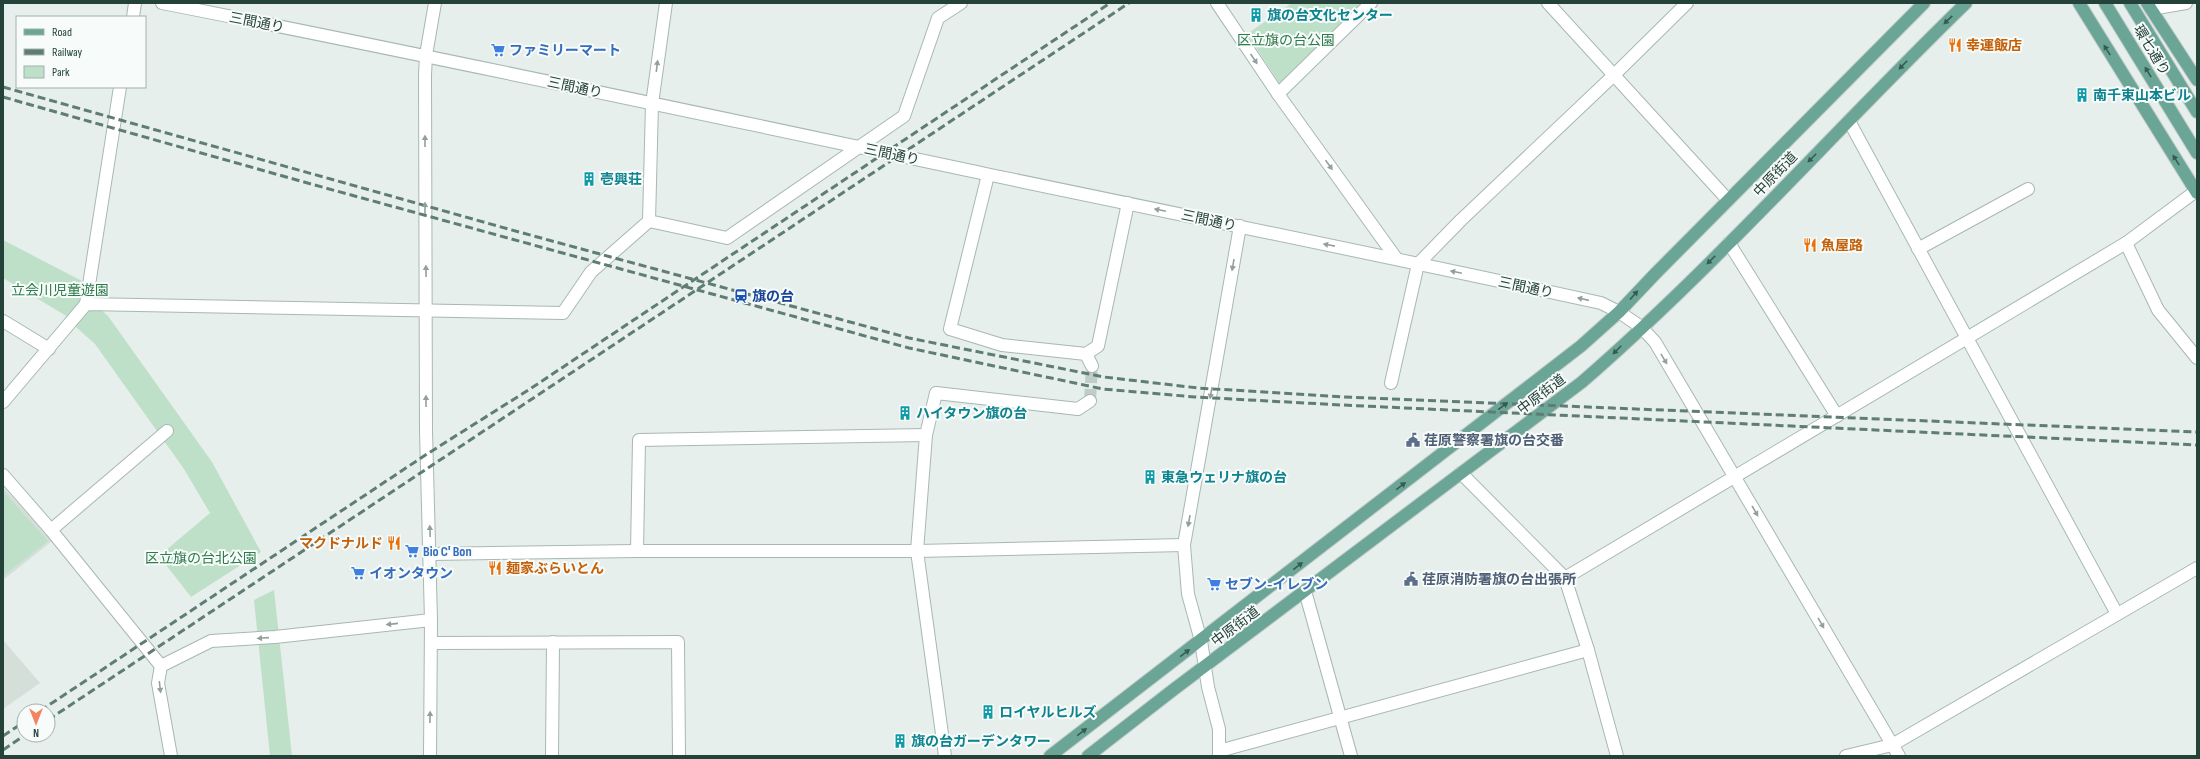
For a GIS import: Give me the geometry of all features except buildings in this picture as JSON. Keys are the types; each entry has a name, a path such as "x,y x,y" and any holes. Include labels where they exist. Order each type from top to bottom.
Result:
{"main road":[{"name":"中原街道","path":"1050,756 1201,641 1581,346 1619,312 1654,274 1924,3"},
{"name":"中原街道","path":"1088,756 1582,382 1641,328 1729,242 1966,3"},
{"path":"2079,3 2196,192"},
{"name":"環七通り","path":"2105,3 2197,153"},
{"name":"環七通り","path":"2130,3 2197,112"},
{"path":"2149,6 2197,80"}],"street":[{"path":"132,16 135,3"},
{"name":"三間通り","path":"162,3 426,55 652,104 1396,258 1601,303 1619,312 1641,328 1654,342 1899,756"},
{"path":"430,756 431,620 426,431 426,55 435,3"},
{"path":"86,304 263,309 563,313 591,272 649,221 652,104 666,3"},
{"path":"649,221 727,238 860,147 904,116 938,18 961,3"},
{"path":"1217,3 1278,94 1396,258"},
{"path":"1278,94 1371,3"},
{"path":"1548,3 1728,200"},
{"path":"1391,383 1418,264 1687,3"},
{"path":"2149,6 2186,3"},
{"path":"3,402 86,304 120,88"},
{"path":"1849,121 2117,614"},
{"path":"988,174 950,329 1002,345 1086,354 1098,346 1128,203"},
{"path":"1918,249 2028,189"},
{"path":"1565,578 1735,478 2126,242 2196,192"},
{"path":"1240,226 1184,545 1188,594 1201,641 1204,668 1219,729 1219,753 1588,650"},
{"path":"1729,242 1837,416"},
{"path":"2126,242 2158,310 2197,358"},
{"path":"3,321 49,349"},
{"path":"1086,354 1092,366"},
{"path":"945,756 917,551 926,436 936,393 1078,409 1090,402"},
{"path":"51,530 167,431"},
{"path":"637,551 639,440 926,436"},
{"path":"1461,473 1565,578 1588,650 1617,756"},
{"path":"3,475 51,530 161,666 158,683 171,756"},
{"path":"430,554 637,551 917,551 1184,545"},
{"path":"1846,756 1892,745 2197,568"},
{"path":"1305,591 1351,756"},
{"path":"161,666 211,641 275,637 431,620"},
{"path":"552,756 553,642"},
{"path":"431,643 678,642 679,756"}],"shaded area":[{"path":"3,487 52,541 3,580"},
{"path":"3,640 40,683 3,709"}],"green space":[{"name":"区立旗の台公園","path":"1292,3 1364,3 1280,84 1247,34"},
{"name":"立会川児童遊園","path":"3,240 82,281 81,292 108,316 212,462 261,552 191,597 159,556 210,513 184,469 95,344 77,328 68,317 3,278"},
{"path":"3,491 48,541 3,576"},
{"path":"274,590 292,756 270,756 254,600"}],"tunnel":[{"path":"1090,401 1092,366"}],"railway":[{"path":"52,703 427,454 530,389 1110,3"},
{"path":"56,715 1129,3"},
{"path":"3,87 519,232 909,338 1104,377 1198,388 1344,397 2197,432"},
{"path":"3,97 311,184 909,348 1103,389 1195,397 1342,405 2197,445"},
{"path":"3,736 16,727"},
{"path":"3,750 16,741"}],"place":[{"name":"旗の台文化センター","path":"1256,15"},
{"name":"幸運飯店","path":"1955,45"},
{"name":"ファミリーマート","path":"498,50"},
{"name":"南千束山本ビル","path":"2082,95"},
{"name":"壱興荘","path":"589,179"},
{"name":"魚屋路","path":"1810,245"},
{"name":"旗の台","path":"741,296"},
{"name":"ハイタウン旗の台","path":"905,413"},
{"name":"荏原警察署旗の台交番","path":"1413,440"},
{"name":"東急ウェリナ旗の台","path":"1150,477"},
{"name":"マクドナルド","path":"394,543"},
{"name":"Bio C' Bon","path":"412,551"},
{"name":"麺家ぶらいとん","path":"495,568"},
{"name":"イオンタウン","path":"358,573"},
{"name":"荏原消防署旗の台出張所","path":"1411,579"},
{"name":"セブン-イレブン","path":"1214,584"},
{"name":"ロイヤルヒルズ","path":"988,712"},
{"name":"旗の台ガーデンタワー","path":"900,741"}],"park label":[{"name":"区立旗の台北公園","path":"201,558"}]}
